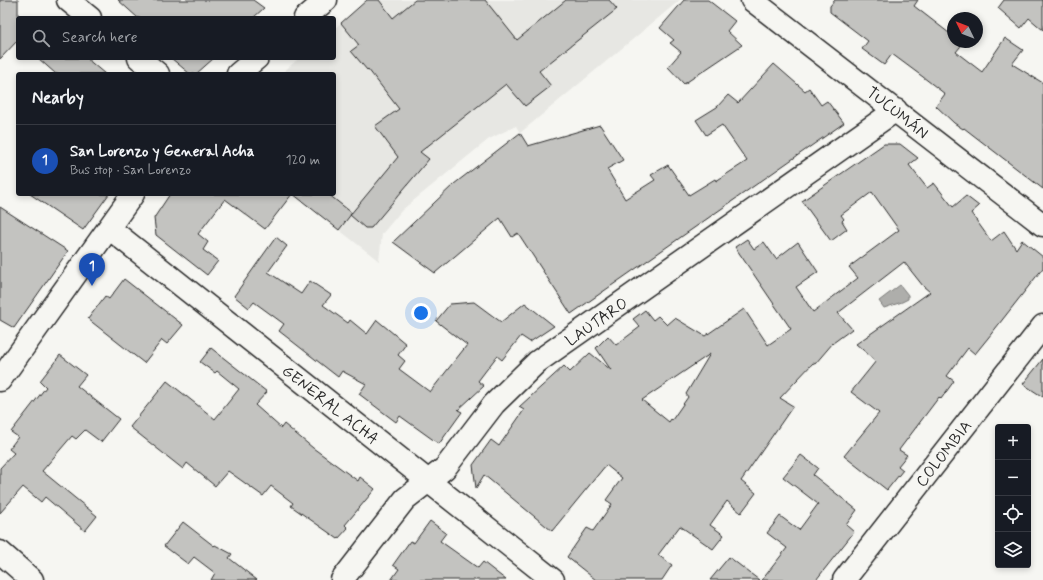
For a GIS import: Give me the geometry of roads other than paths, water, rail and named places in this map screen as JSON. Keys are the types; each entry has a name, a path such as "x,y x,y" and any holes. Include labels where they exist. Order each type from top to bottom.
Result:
{"street":[{"path":"68,0 88,16"},
{"path":"307,16 326,0"},
{"name":"TUCUMÁN","path":"752,0 1043,225"},
{"path":"141,60 156,72"},
{"path":"240,72 255,60"},
{"name":"LAUTARO","path":"342,580 405,499 445,468 494,404 537,362 896,110"},
{"path":"0,380 132,196"},
{"name":"GENERAL ACHA","path":"109,228 553,580"},
{"name":"COLOMBIA","path":"844,580 1043,326"},
{"path":"0,552 32,580"}],"place":[{"name":"San Lorenzo y General Acha","path":"92,286"}]}
